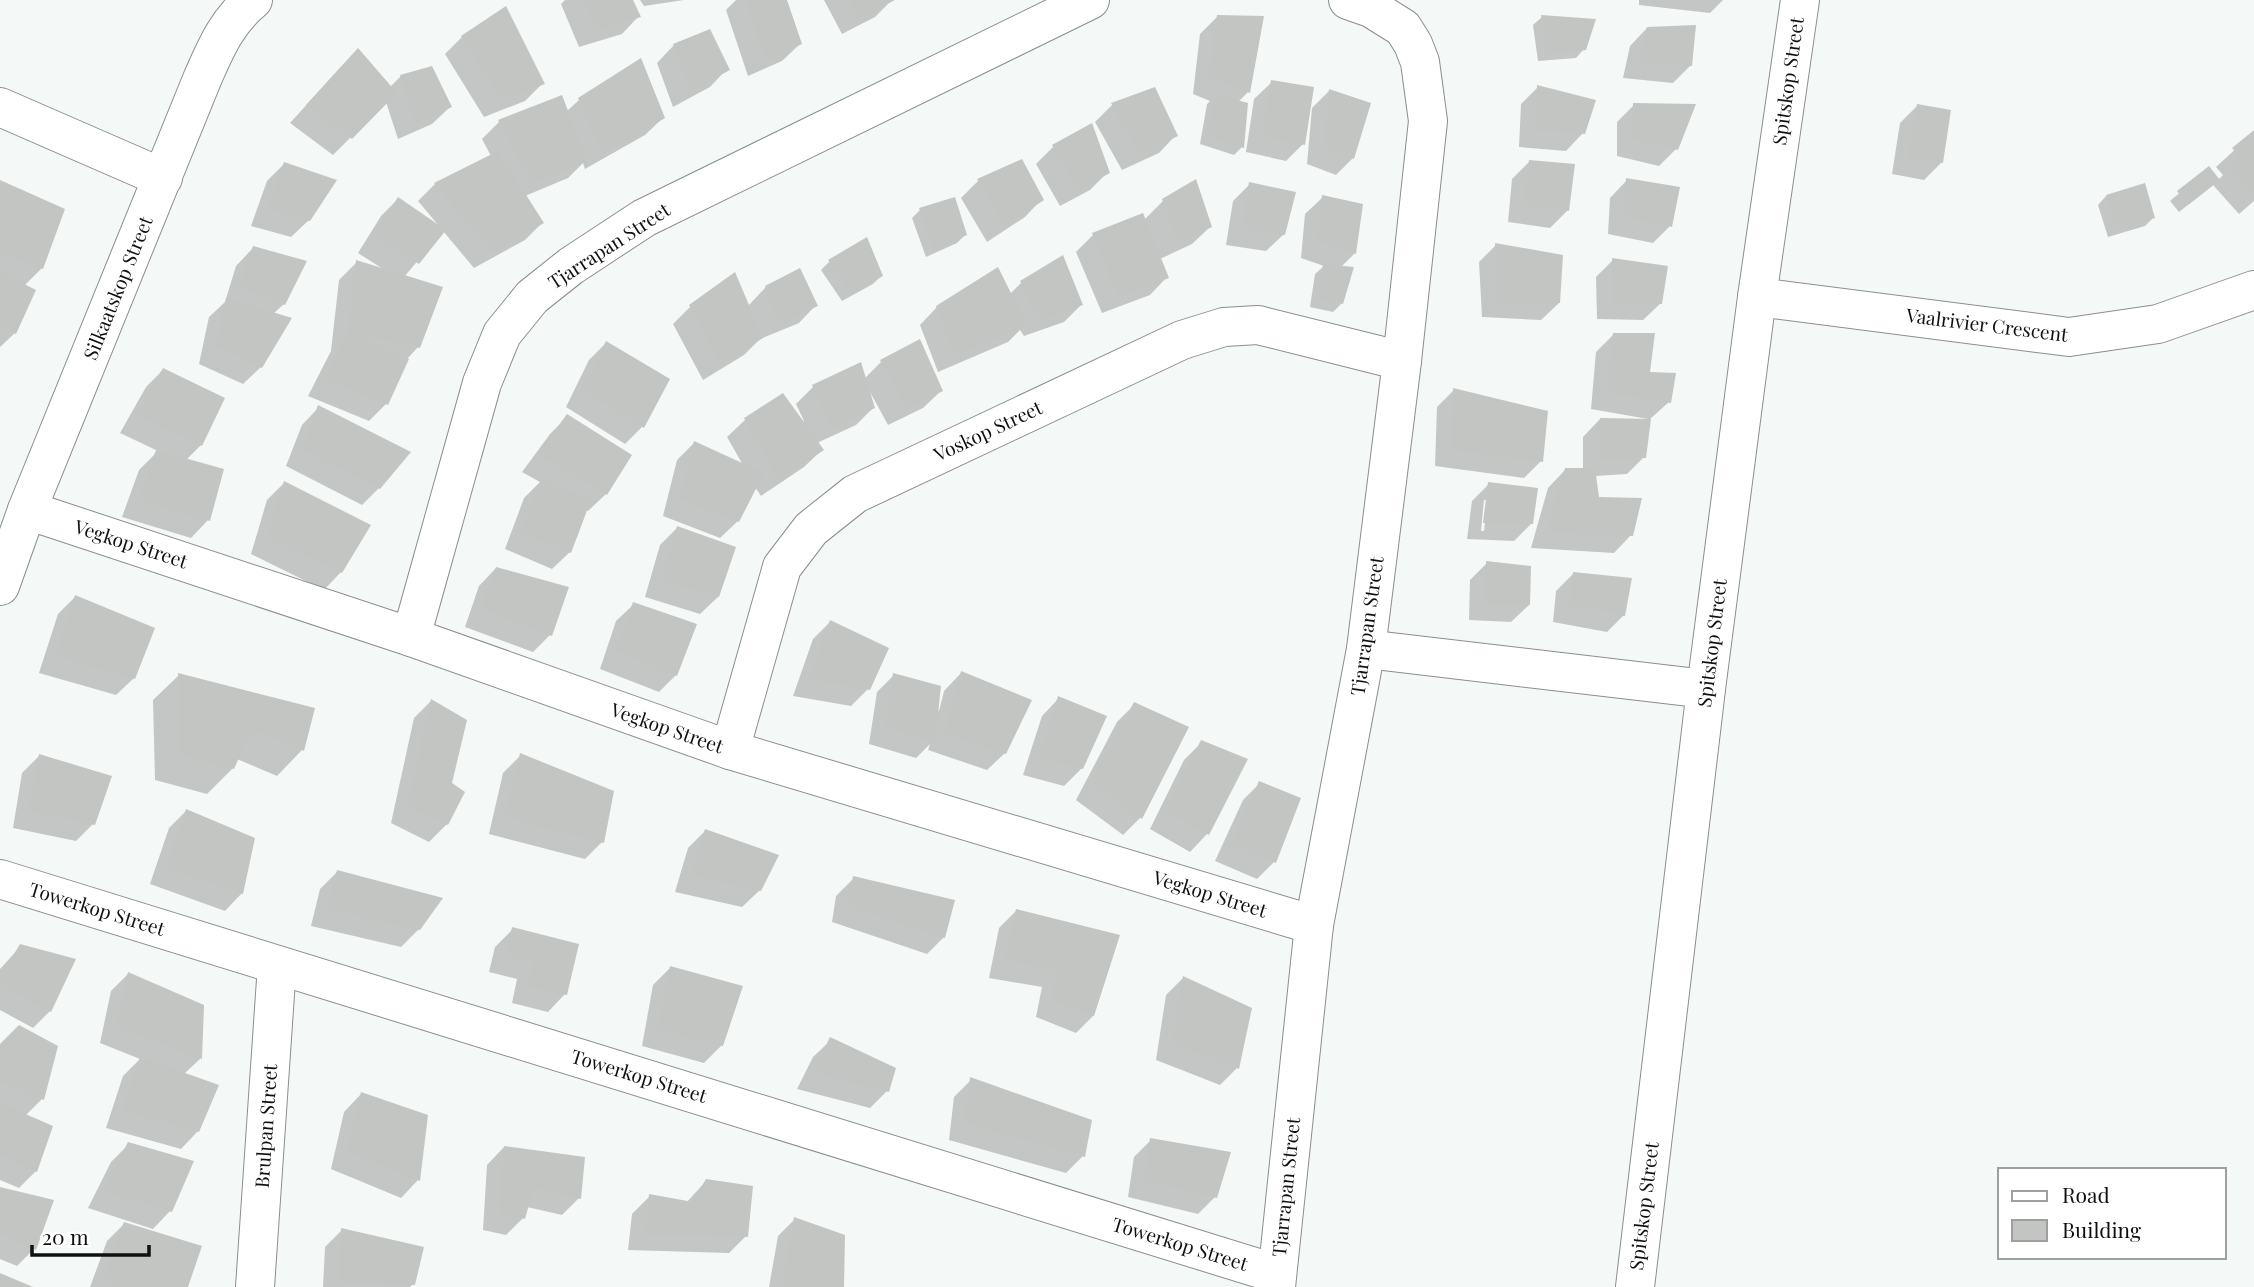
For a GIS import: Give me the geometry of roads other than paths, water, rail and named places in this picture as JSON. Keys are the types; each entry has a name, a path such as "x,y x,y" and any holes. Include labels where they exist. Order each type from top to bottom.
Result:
{"street":[{"name":"Silkaatskop Street","path":"0,586 27,510 219,40 238,12 253,0"},
{"name":"Tjarrapan Street","path":"411,637 482,383 502,334 532,297 571,266 644,218 1090,0"},
{"name":"Tjarrapan Street","path":"1277,1280 1314,925 1366,649 1402,361 1428,121 1420,62 1403,28 1371,8 1349,0"},
{"name":"Spitskop Street","path":"1635,1287 1706,689 1757,297 1800,0"},
{"path":"0,107 163,178"},
{"name":"Vaalrivier Crescent","path":"1757,297 2069,337 2158,324 2254,290"},
{"name":"Voskop Street","path":"730,750 782,568 811,528 855,494 1182,340 1224,327 1258,325 1402,361"},
{"name":"Vegkop Street","path":"27,510 411,637 730,750 1314,925"},
{"path":"1366,649 1706,689"},
{"name":"Towerkop Street","path":"0,879 1277,1280"},
{"name":"Brulpan Street","path":"255,1287 276,965"}]}
